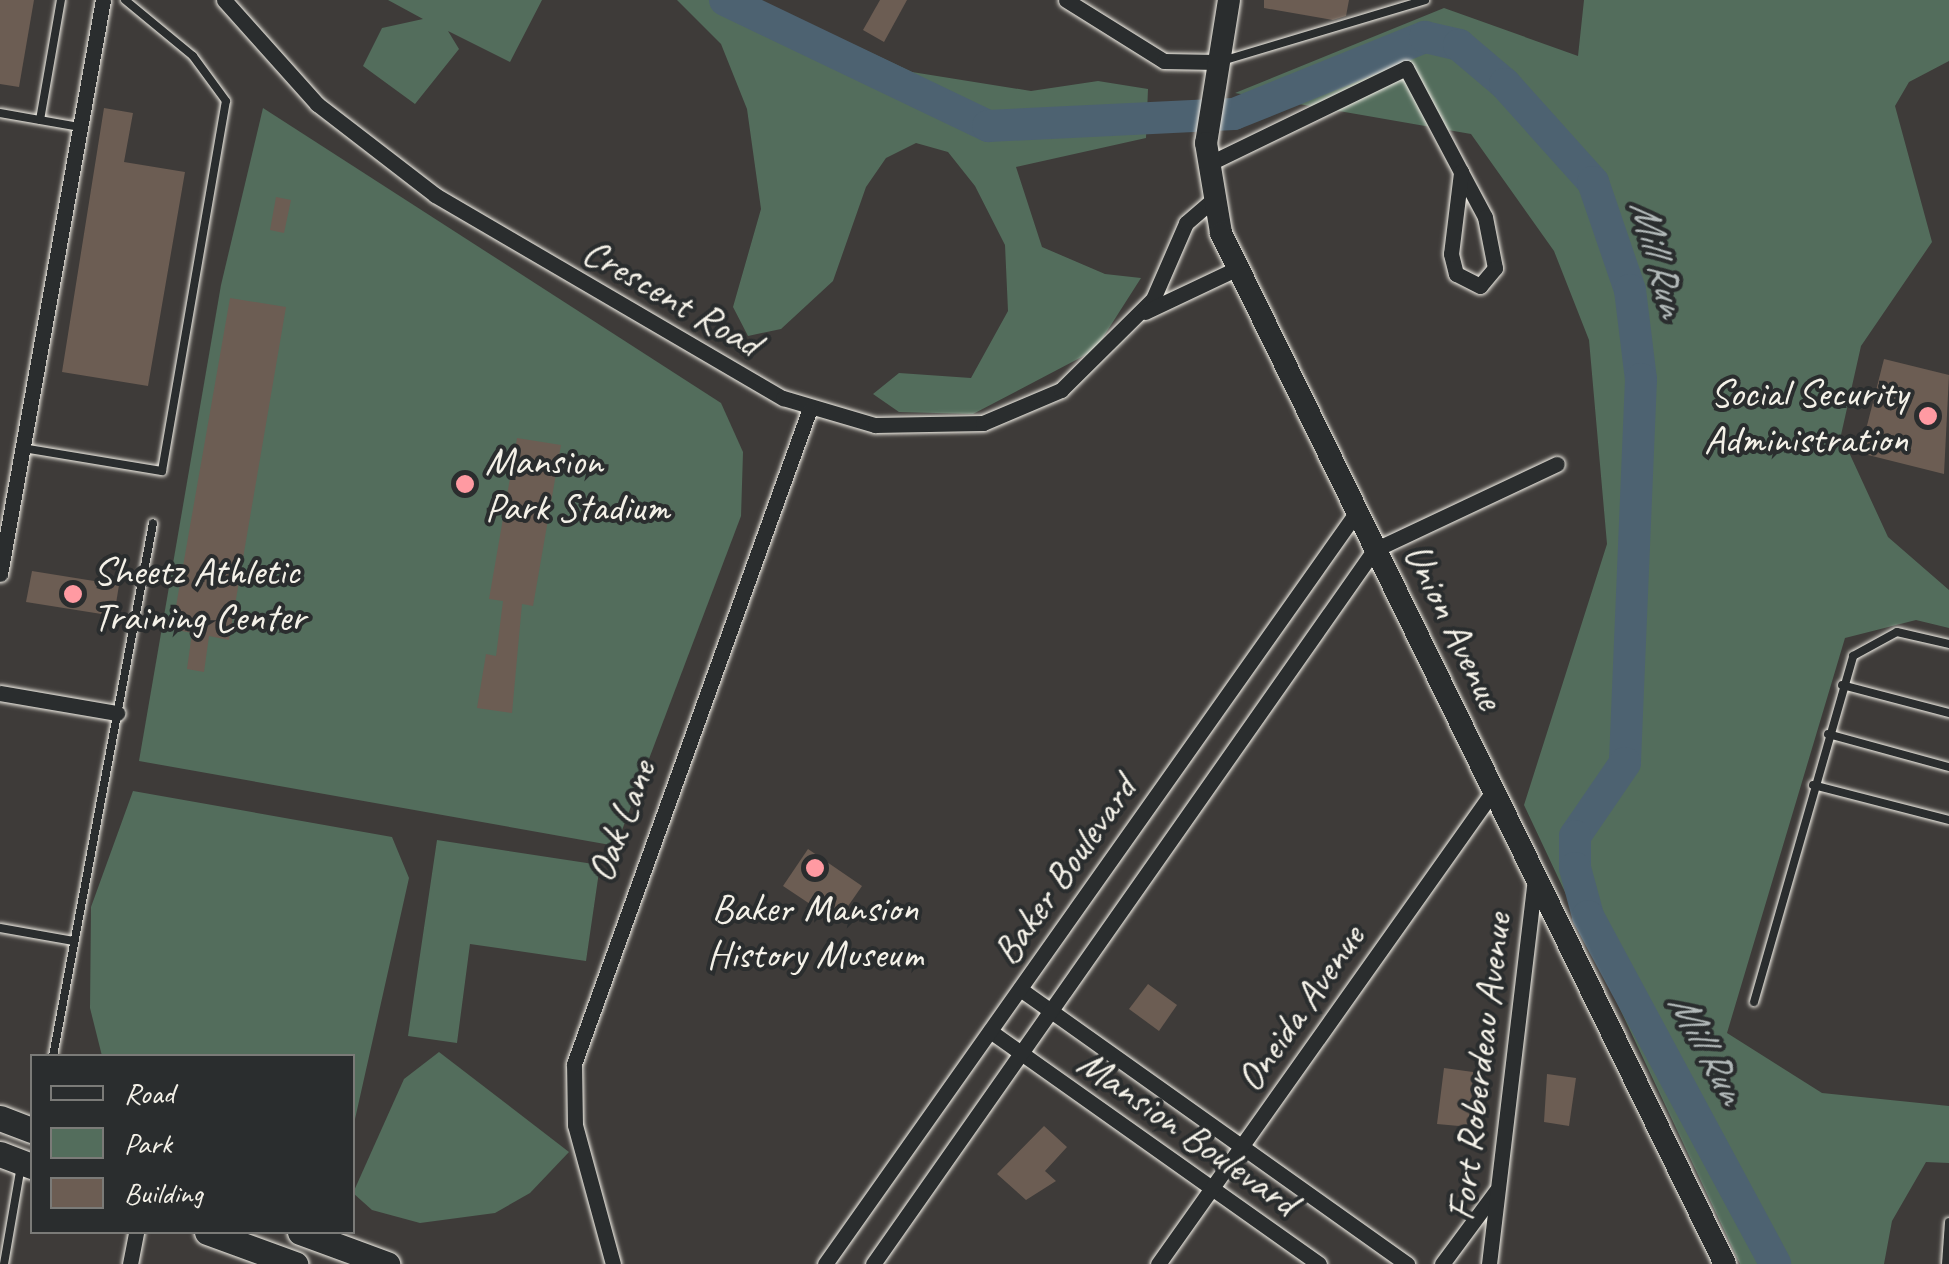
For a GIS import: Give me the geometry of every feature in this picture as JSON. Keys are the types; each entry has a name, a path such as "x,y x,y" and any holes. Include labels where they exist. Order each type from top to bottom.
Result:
{"main road":[{"name":"Union Avenue","path":"1229,0 1207,127 1212,200 1236,269 1724,1264"},
{"path":"0,1118 30,1129"},
{"path":"213,1234 295,1264"},
{"path":"305,1234 387,1264"}],"street":[{"path":"0,574 103,0"},
{"name":"Crescent Road","path":"224,0 285,74 397,169 809,410 914,428 1010,416 1062,390 1139,315 1165,281 1186,223 1212,200"},
{"path":"1066,0 1164,62 1217,62"},
{"path":"1208,164 1406,68 1461,172 1492,243 1496,268 1480,286 1456,274 1451,254 1461,172"},
{"name":"Crescent Road","path":"1139,315 1236,269"},
{"name":"Oak Lane","path":"613,1264 574,1125 574,1064 809,410"},
{"path":"1374,550 1557,464"},
{"name":"Baker Boulevard","path":"825,1264 1356,513"},
{"name":"Baker Boulevard","path":"873,1264 1374,550"},
{"path":"0,693 117,713"},
{"name":"Oneida Avenue","path":"1158,1264 1494,790"},
{"name":"Fort Roberdeau Avenue","path":"1489,1264 1534,878"},
{"name":"Mansion Boulevard","path":"1020,988 1407,1264"},
{"name":"Mansion Boulevard","path":"990,1031 1318,1264"},
{"path":"1442,1264 1498,1188"},
{"path":"130,1264 136,1234"}],"lane":[{"path":"40,120 61,0"},
{"path":"22,448 162,471 226,101 193,56 126,0"},
{"path":"1217,62 1424,0"},
{"path":"0,112 80,128"},
{"path":"53,1054 153,523"},
{"path":"1754,1002 1842,685 1854,656 1880,637 1916,632 1949,644"},
{"path":"1842,685 1949,713"},
{"path":"1828,734 1949,767"},
{"path":"1814,785 1949,820"},
{"path":"0,928 74,941"},
{"path":"4,1264 18,1160"},
{"path":"1946,1264 1949,1222"}],"green space":[{"path":"388,0 542,0 510,62 448,31 459,49 415,104 363,66 382,28 423,19"},
{"path":"677,0 759,0 912,72 1031,91 1098,81 1148,89 1146,138 1016,167 1042,247 1105,274 1141,278 1095,350 973,414 899,412 873,394 899,373 971,378 1008,311 1005,245 975,186 948,152 916,143 886,158 866,187 833,281 781,329 748,336 733,307 761,209 747,109 721,44"},
{"path":"1584,0 1949,0 1949,61 1909,82 1895,106 1932,242 1861,346 1841,435 1888,537 1949,590 1949,628 1916,620 1845,638 1727,1033 1822,1093 1949,1106 1949,1163 1926,1162 1892,1221 1884,1264 1740,1264 1524,805 1607,544 1589,340 1554,251 1471,134 1235,93 1444,8 1578,56"},
{"name":"Mansion Park Stadium","path":"263,108 721,403 743,452 741,516 616,846 139,761 221,285"},
{"path":"133,791 392,837 409,878 355,1119 355,1054 102,1054 90,1008 91,907"},
{"path":"437,840 600,865 586,961 470,944 457,1043 408,1036"},
{"path":"439,1052 569,1152 530,1193 495,1213 420,1223 372,1210 355,1195 355,1189 404,1079"}],"building":[{"path":"0,0 34,0 19,87 0,84"},
{"path":"880,0 907,0 884,42 863,30"},
{"path":"1264,0 1349,0 1346,16 1333,20 1264,8"},
{"path":"104,108 133,113 124,162 185,172 148,386 62,372"},
{"path":"276,197 291,200 284,233 270,230"},
{"path":"230,298 286,307 229,640 209,636 204,672 187,669 192,633 172,629"},
{"path":"1884,359 1949,375 1944,474 1860,453"},
{"path":"517,438 561,445 533,606 522,604 512,713 477,708 486,654 496,656 503,601 489,599"},
{"name":"Sheetz Athletic Training Center","path":"32,571 119,585 114,616 26,602"},
{"name":"Baker Mansion History Museum","path":"808,849 862,886 837,922 783,886"},
{"path":"1148,984 1177,1005 1159,1031 1129,1009"},
{"path":"1444,1068 1473,1072 1470,1127 1437,1124"},
{"path":"1547,1074 1576,1078 1569,1126 1544,1122"},
{"path":"1044,1126 1067,1147 1045,1171 1056,1181 1026,1200 997,1174"}],"waterway":[{"name":"Mill Run","path":"725,0 988,126 1234,114 1425,37 1459,45 1505,84 1593,182 1630,290 1641,379 1625,763 1575,836 1575,868 1588,916 1775,1264"}],"place":[{"name":"Social Security Administration","path":"1928,416"},
{"name":"Mansion Park Stadium","path":"465,484"},
{"name":"Sheetz Athletic Training Center","path":"73,594"},
{"name":"Baker Mansion History Museum","path":"815,868"}]}
